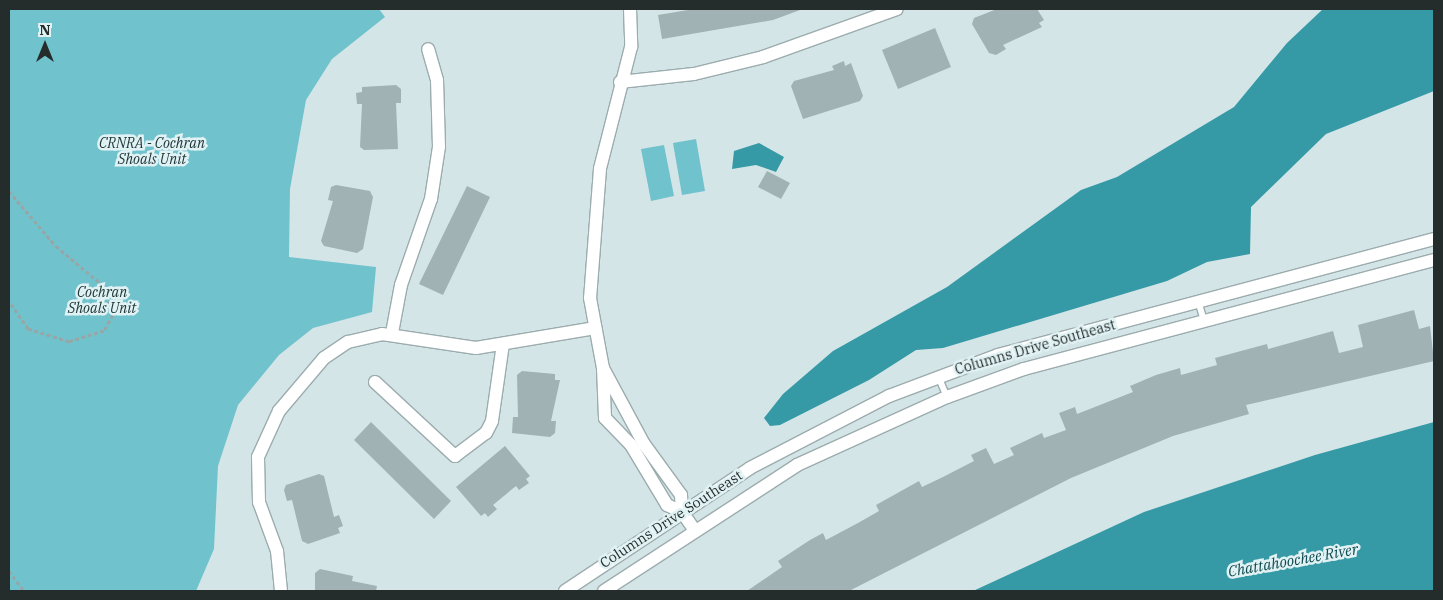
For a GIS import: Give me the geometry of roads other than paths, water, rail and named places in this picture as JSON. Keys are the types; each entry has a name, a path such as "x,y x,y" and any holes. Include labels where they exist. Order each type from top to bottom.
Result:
{"street":[{"path":"630,9 631,47 620,82 600,169 590,253 594,328 603,368 667,505 682,512 694,529"},
{"path":"620,82 694,74 762,57 898,9"},
{"path":"392,333 401,286 431,199 439,147 437,80 428,49"},
{"name":"Columns Drive Southeast","path":"565,591 682,512 793,443 938,376 998,355 1434,239"},
{"name":"Columns Drive Southeast","path":"604,591 694,529 797,465 946,397 1024,369 1434,260"},
{"path":"281,591 277,551 255,481 266,434 300,381 324,358 364,336 392,333 476,348 594,328"},
{"path":"375,382 455,456 486,433 492,420 502,344"},
{"path":"603,368 603,414 639,447"}],"lane":[{"path":"1198,301 1204,321"},
{"path":"938,376 946,397"}],"water":[{"path":"1323,9 1434,9 1434,91 1326,134 1251,207 1250,254 1207,262 1167,281 943,348 916,350 869,380 780,425 770,426 764,418 783,394 833,351 947,287 1081,190 1117,177 1234,107 1287,43"},
{"path":"759,143 784,157 776,172 756,165 732,169 734,151"},
{"name":"Chattahoochee River","path":"1434,422 1434,591 973,591 1144,512 1315,455"}],"park label":[{"name":"CRNRA - Cochran Shoals Unit","path":"152,152"},
{"name":"Cochran Shoals Unit","path":"102,300"}]}
